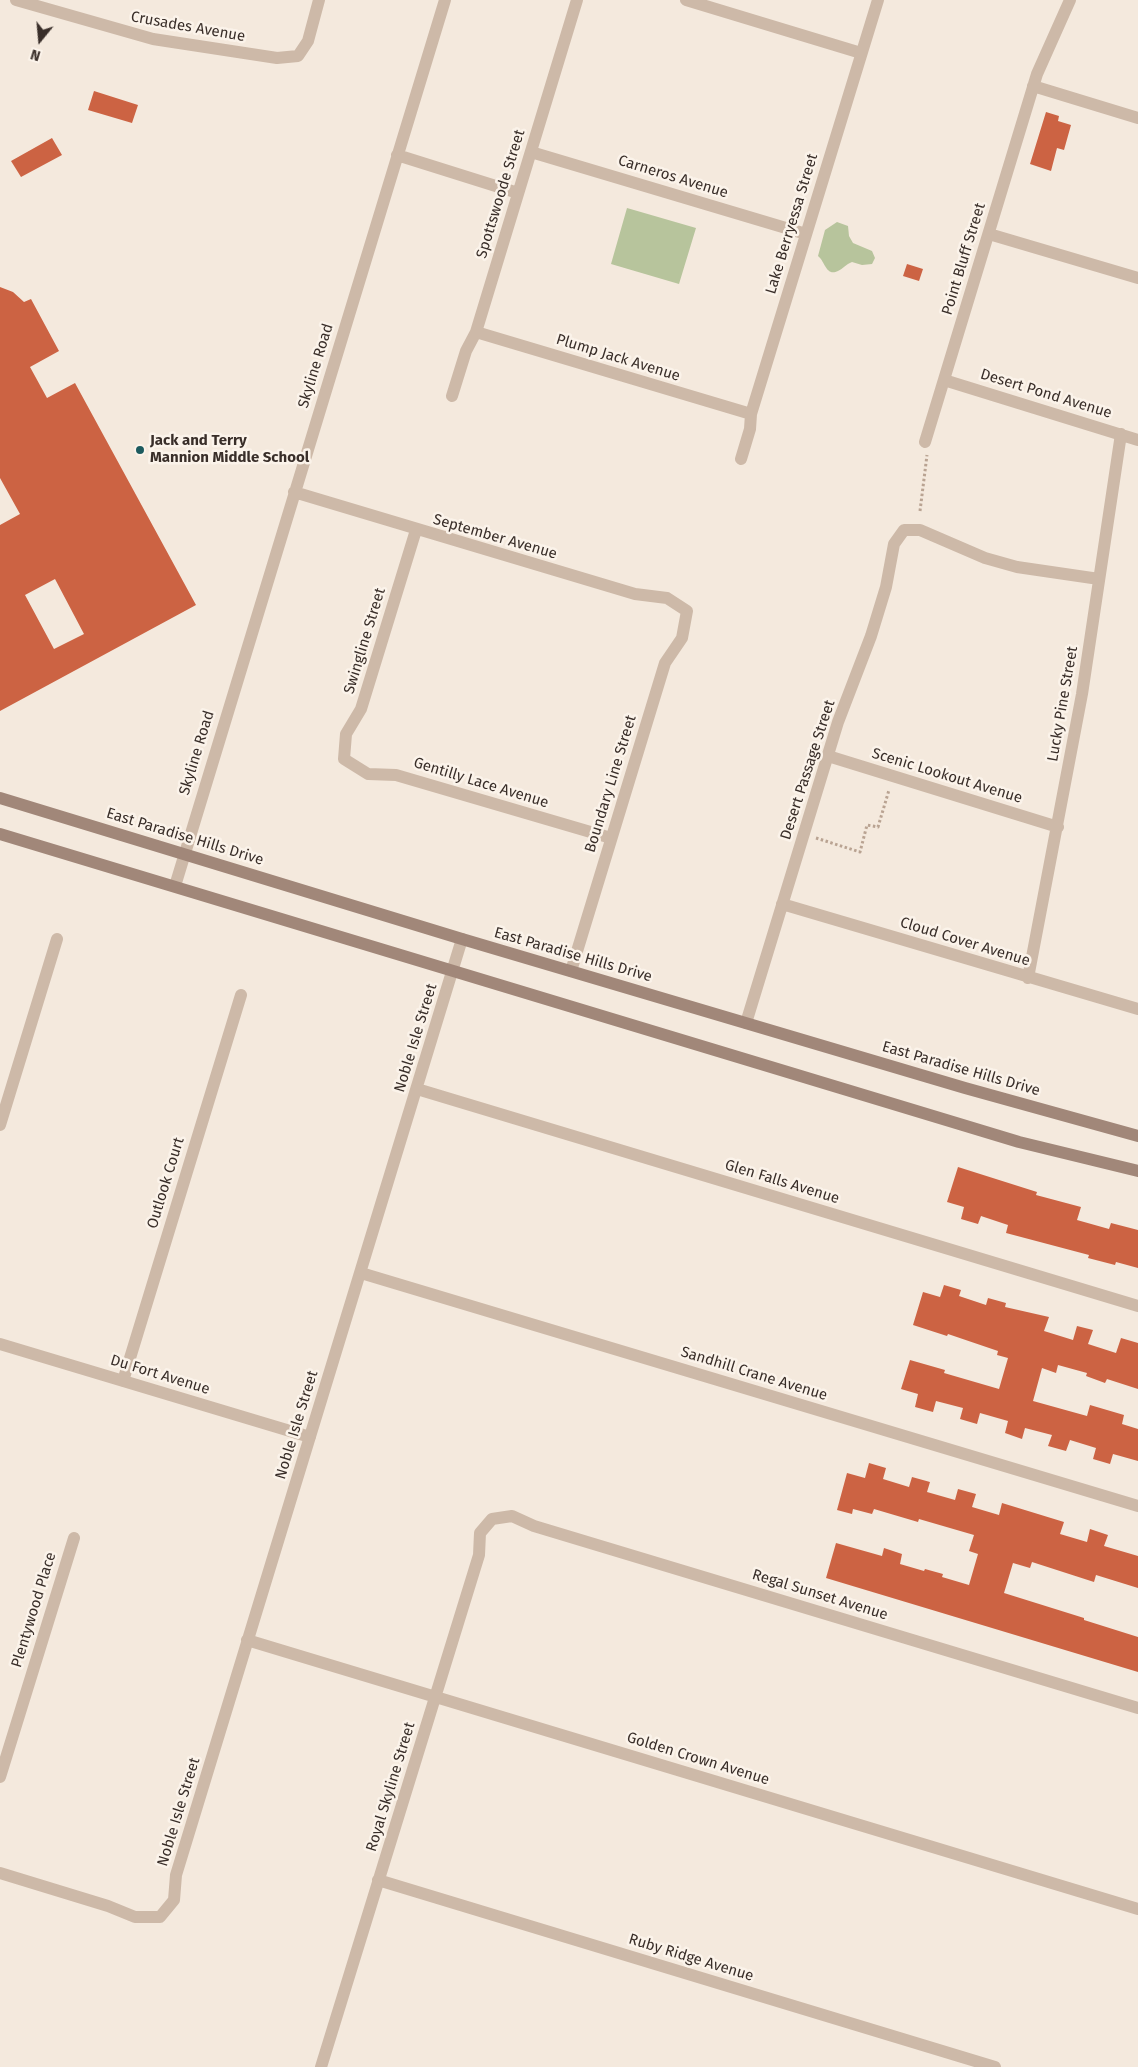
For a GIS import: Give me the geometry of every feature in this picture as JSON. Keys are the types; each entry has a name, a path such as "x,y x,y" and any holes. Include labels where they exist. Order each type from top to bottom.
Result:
{"main road":[{"name":"East Paradise Hills Drive","path":"0,798 462,940 955,1085 1138,1136"},
{"path":"0,834 453,971 492,981 1019,1142 1138,1171"}],"street":[{"name":"Crusades Avenue","path":"16,0 153,39 277,58 298,56 308,41 319,0"},
{"name":"Skyline Road","path":"174,886 445,0"},
{"name":"Spottswoode Street","path":"452,396 466,351 476,332 577,0"},
{"path":"686,0 861,53"},
{"name":"Lake Berryessa Street","path":"741,459 750,429 751,414 878,0"},
{"name":"Point Bluff Street","path":"926,446 944,380 1034,86 1070,0"},
{"path":"1034,86 1138,118"},
{"name":"Carneros Avenue","path":"531,152 806,234"},
{"path":"397,155 518,193"},
{"path":"989,234 1138,278"},
{"name":"Plump Jack Avenue","path":"476,332 751,414"},
{"name":"Desert Pond Avenue","path":"944,380 1138,440"},
{"name":"Lucky Pine Street","path":"1028,978 1082,694 1121,434"},
{"name":"September Avenue","path":"294,492 635,594 667,598 687,611"},
{"name":"Swingline Street","path":"344,759 346,734 361,709 416,530"},
{"name":"Desert Passage Street","path":"746,1023 838,722 871,636 886,588 894,544 904,530 920,530 985,558 1017,567 1099,579"},
{"name":"Boundary Line Street","path":"571,971 665,663 682,638 687,611"},
{"name":"Scenic Lookout Avenue","path":"828,756 1058,827"},
{"name":"Gentilly Lace Avenue","path":"344,759 368,774 396,775 611,838"},
{"name":"Cloud Cover Avenue","path":"782,904 1138,1009"},
{"path":"0,1125 57,939"},
{"name":"Noble Isle Street","path":"0,1872 108,1906 135,1917 160,1917 174,1900 176,1875 462,940"},
{"name":"Outlook Court","path":"123,1381 241,995"},
{"name":"Glen Falls Avenue","path":"417,1089 1138,1306"},
{"name":"Sandhill Crane Avenue","path":"361,1273 1138,1506"},
{"name":"Du Fort Avenue","path":"0,1344 310,1438"},
{"name":"Regal Sunset Avenue","path":"492,1519 512,1516 543,1529 1138,1708"},
{"name":"Royal Skyline Street","path":"326,2066 378,1880 436,1697 478,1555 480,1533 492,1519"},
{"name":"Plentywood Place","path":"0,1777 74,1538"},
{"name":"Golden Crown Avenue","path":"248,1640 1138,1909"},
{"name":"Ruby Ridge Avenue","path":"378,1880 995,2067"}],"path":[{"path":"920,511 926,446"},
{"path":"813,837 860,852 867,825 878,827 890,785"}],"green space":[{"path":"627,208 696,228 679,284 611,264"},
{"path":"837,222 848,226 849,236 853,243 872,251 875,258 872,264 862,265 852,262 838,271 831,272 828,270 818,256 825,230"}],"building":[{"path":"94,91 138,105 132,123 88,110"},
{"path":"1046,112 1059,116 1058,121 1071,125 1064,150 1057,148 1051,171 1030,164"},
{"path":"52,138 62,155 21,177 11,161"},
{"path":"907,264 923,269 919,281 903,276"},
{"path":"0,287 13,292 24,302 31,299 59,351 30,367 47,398 75,383 196,605 0,711 0,525 20,514 0,478","holes":["55,579 84,634 54,649 25,595"]},
{"path":"958,1167 1037,1192 1036,1195 1081,1207 1077,1220 1109,1229 1111,1223 1138,1230 1138,1268 1116,1262 1115,1265 1088,1258 1089,1255 1006,1233 1008,1225 981,1216 978,1224 961,1219 964,1207 947,1202"},
{"path":"944,1285 961,1290 959,1296 986,1305 988,1298 1006,1303 1005,1307 1049,1317 1044,1331 1073,1340 1077,1326 1093,1330 1088,1344 1116,1353 1121,1338 1138,1343 1138,1389 1107,1379 1105,1383 1086,1376 1087,1373 1058,1365 1056,1373 1042,1368 1033,1401 1087,1416 1090,1405 1124,1415 1122,1424 1138,1429 1138,1461 1113,1454 1110,1464 1093,1459 1096,1448 1070,1440 1066,1451 1048,1446 1052,1435 1025,1428 1022,1439 1005,1433 1008,1421 980,1413 977,1424 960,1419 963,1408 936,1401 933,1412 915,1407 918,1394 901,1389 910,1360 945,1370 944,1373 999,1389 1008,1358 997,1355 998,1351 948,1334 947,1336 913,1325 923,1292 940,1297"},
{"path":"869,1463 886,1468 883,1479 909,1487 912,1477 930,1482 927,1492 955,1500 958,1489 976,1494 972,1507 999,1515 1002,1503 1064,1522 1060,1534 1087,1542 1090,1529 1108,1535 1104,1546 1138,1556 1138,1588 1096,1575 1094,1582 1032,1562 1030,1568 1013,1563 1004,1593 1138,1637 1138,1672 826,1578 836,1543 882,1556 884,1548 902,1554 900,1564 943,1574 942,1577 969,1585 978,1554 969,1551 974,1535 919,1519 918,1522 874,1509 872,1514 853,1509 852,1514 837,1510 847,1473 865,1478"}],"place":[{"name":"Jack and Terry Mannion Middle School","path":"140,450"}]}
